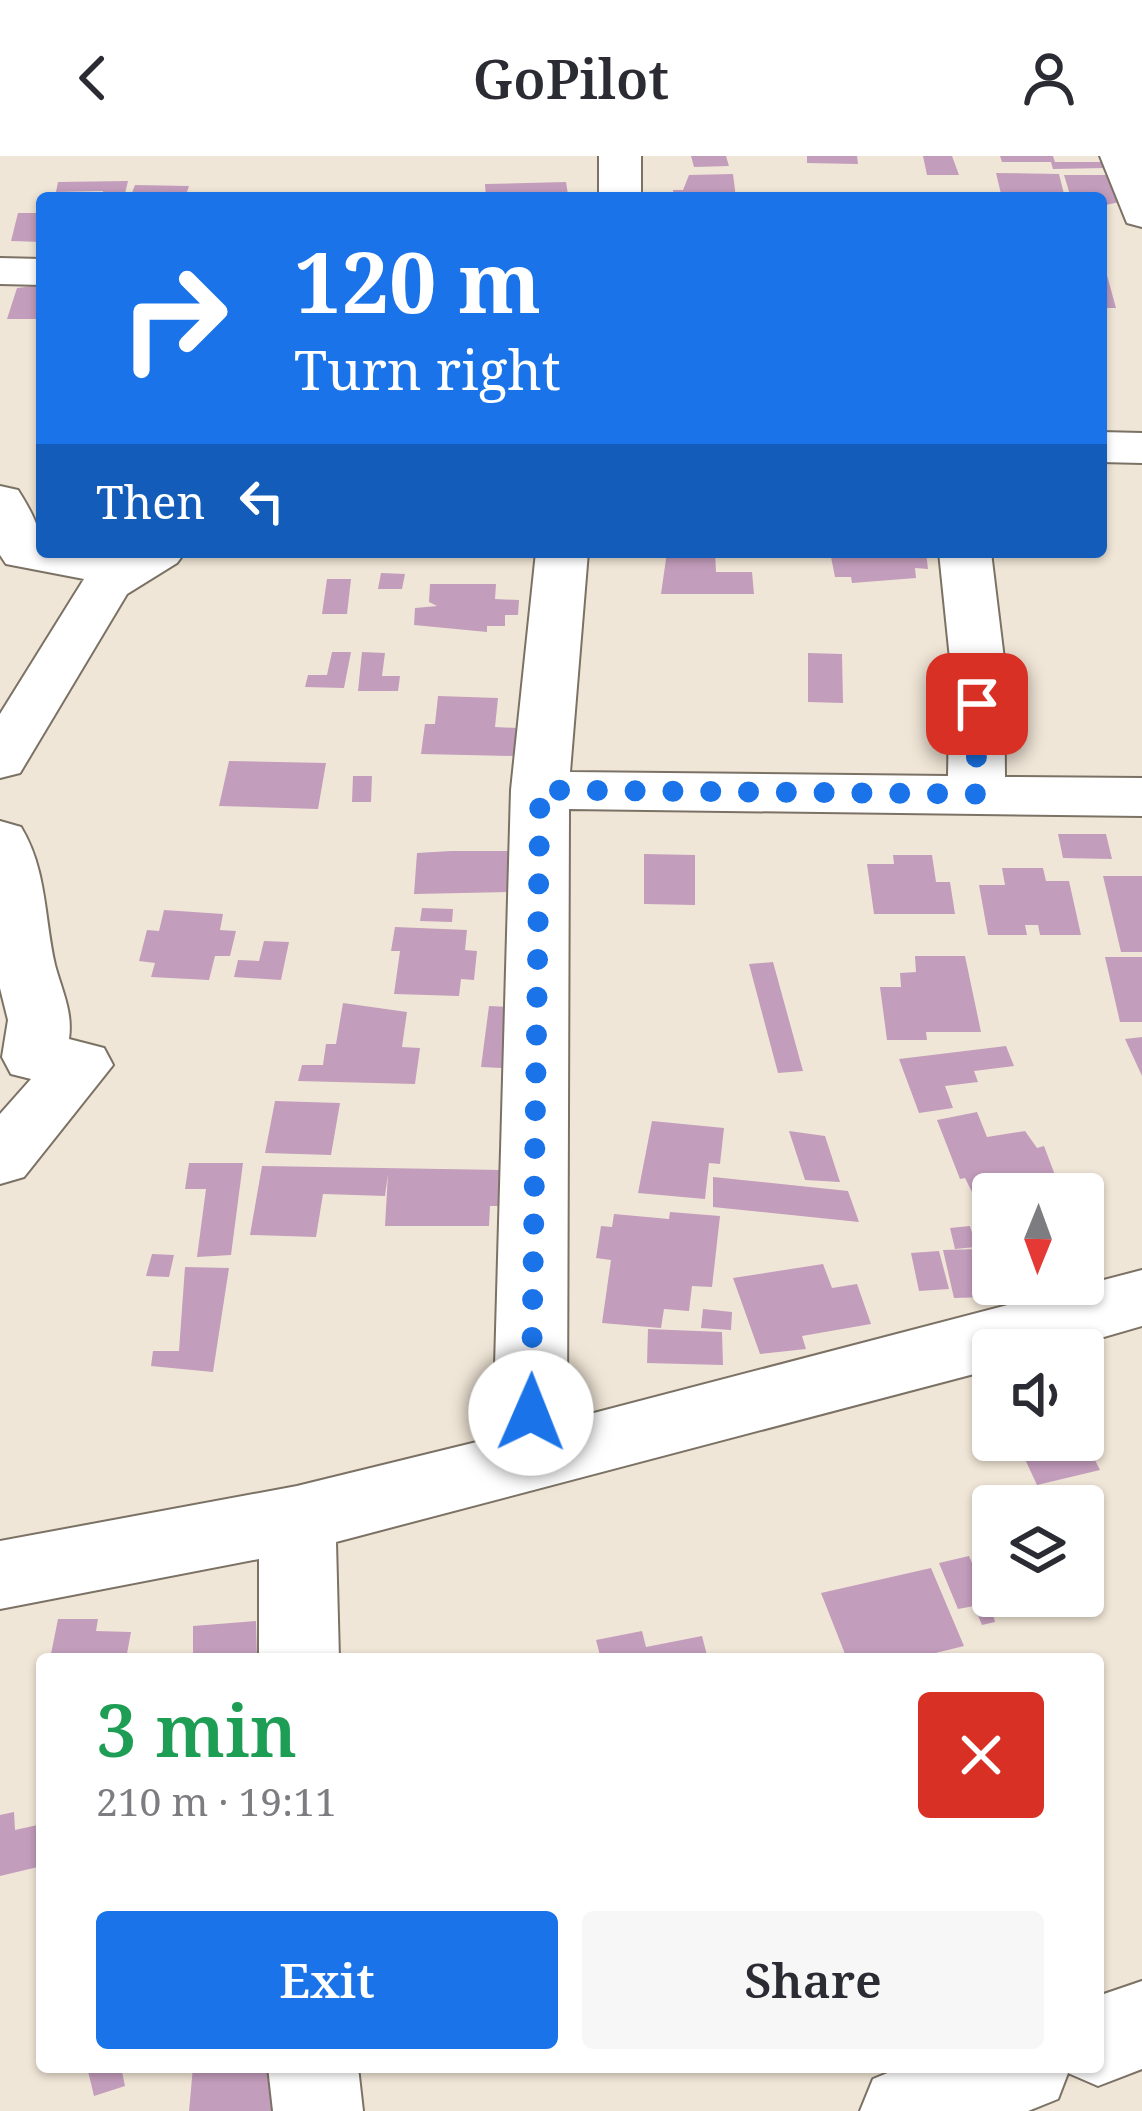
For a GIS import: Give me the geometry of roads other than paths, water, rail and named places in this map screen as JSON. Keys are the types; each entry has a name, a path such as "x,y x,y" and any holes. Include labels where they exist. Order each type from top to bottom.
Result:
{"street":[{"path":"620,156 620,192"},
{"path":"1120,156 1135,234"},
{"path":"0,271 36,272"},
{"path":"1107,447 1142,448"},
{"path":"0,501 24,553 36,556"},
{"path":"42,558 57,562 144,559"},
{"path":"530,1461 540,790 561,558"},
{"path":"966,558 975,612 976,794"},
{"path":"0,760 21,696 99,594 144,559"},
{"path":"540,790 1142,797"},
{"path":"0,841 14,882 24,964 40,1020 34,1057 80,1065 0,1159"},
{"path":"0,1575 297,1520 1142,1298"},
{"path":"297,1520 299,1653"},
{"path":"1104,2039 1142,2025"},
{"path":"314,2073 318,2111"},
{"path":"905,2111 1010,2073"}]}
